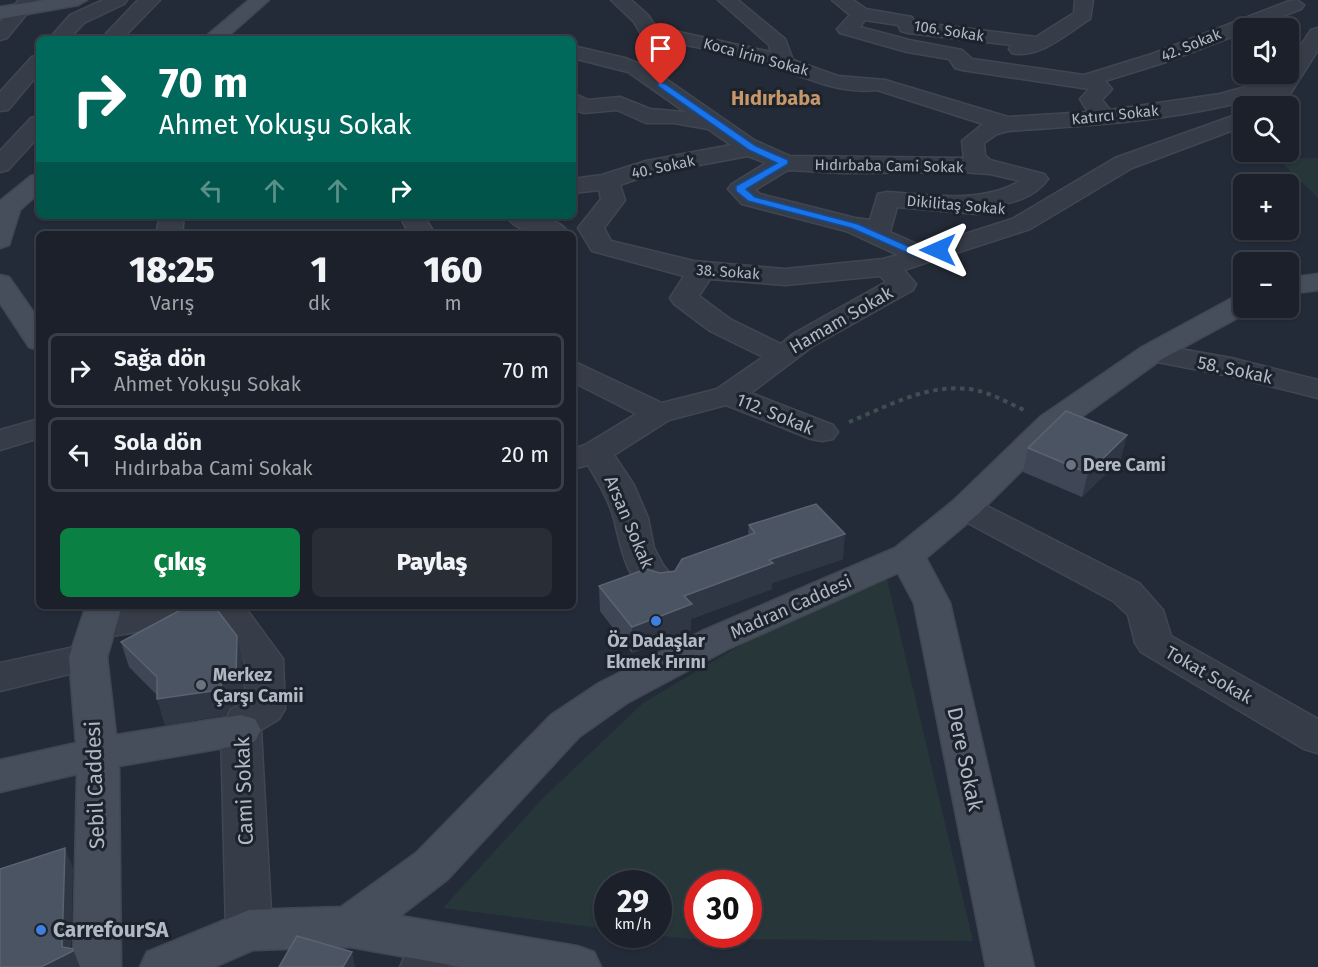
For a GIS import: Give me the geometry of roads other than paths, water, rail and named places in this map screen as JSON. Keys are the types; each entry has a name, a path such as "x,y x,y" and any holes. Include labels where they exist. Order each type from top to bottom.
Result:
{"street":[{"path":"0,34 16,8 78,0"},
{"path":"61,36 77,19 118,0"},
{"path":"114,36 140,7 151,0"},
{"path":"217,36 260,0"},
{"path":"620,0 641,19 649,32"},
{"path":"727,0 778,43 784,63"},
{"path":"841,0 861,14 847,29 907,46 955,54 962,58 962,64"},
{"path":"885,0 905,21"},
{"path":"962,64 1039,43 1083,15 1084,0"},
{"path":"1295,2 1314,21 1318,33 1299,64"},
{"name":"42. Sokak","path":"1085,81 1159,58 1295,2"},
{"name":"106. Sokak","path":"861,14 905,21 908,27 931,31 1039,43"},
{"name":"Koca İrim Sokak","path":"642,71 613,55 610,49 620,39 649,32 705,42 784,63 847,85 864,87 878,84 1007,124"},
{"name":"Hıdırbaba Cami Sokak","path":"576,53 642,71 753,148 784,162 856,168 939,166 984,168 1028,175 1036,179 1030,188 1006,196 954,204"},
{"path":"0,104 36,64"},
{"path":"962,64 1093,82 1102,89 1091,99 1093,105 1105,117"},
{"path":"878,84 894,77 914,74"},
{"name":"Katırcı Sokak","path":"984,168 974,156 973,141 988,129 1007,124 1105,117 1217,101 1255,93 1280,84"},
{"path":"576,101 584,107 620,103 646,116 685,117 719,126"},
{"name":"Hamam Sokak","path":"585,456 658,413 728,395 758,376 803,340 903,284 886,267 1021,224 1044,212 1107,171 1173,144 1220,130 1233,124"},
{"path":"0,165 36,126"},
{"name":"40. Sokak","path":"576,186 606,182 646,168 753,148"},
{"path":"784,162 740,189 751,199 855,226 921,255"},
{"path":"606,182 611,189 613,201 591,228 601,246 701,271 684,298 720,325 781,356"},
{"path":"0,240 4,207 36,184"},
{"name":"Dikilitaş Sokak","path":"855,226 880,228 887,199 954,204 992,210 1044,212"},
{"path":"528,219 551,231"},
{"name":"38. Sokak","path":"576,243 591,250 645,264 701,271 785,277 886,267"},
{"path":"1299,285 1318,282"},
{"path":"0,283 36,337"},
{"name":"Madran Caddesi","path":"350,927 432,866 566,726 613,693 715,640 907,556 965,508 1052,424 1152,354 1233,309"},
{"name":"58. Sokak","path":"1152,354 1231,367 1318,389"},
{"path":"576,372 658,413"},
{"name":"112. Sokak","path":"728,395 822,432"},
{"path":"0,440 36,429"},
{"name":"Arsan Sokak","path":"585,456 617,485 648,572 662,586"},
{"name":"Tokat Sokak","path":"965,508 1126,592 1145,610 1154,643 1318,738"},
{"name":"Dere Sokak","path":"907,556 932,603 1010,967"},
{"path":"0,677 97,629 200,609"},
{"name":"Cami Sokak","path":"226,609 264,659 265,709 245,719 241,730 249,930"},
{"name":"Sebil Caddesi","path":"97,629 97,967"},
{"path":"0,777 98,754 241,730"},
{"path":"164,967 249,930 350,927 429,955 577,967"}],"place":[{"name":"Dere Cami","path":"1071,465"},
{"name":"Öz Dadaşlar Ekmek Fırını","path":"656,621"},
{"name":"Merkez Çarşı Camii","path":"201,685"},
{"name":"CarrefourSA","path":"41,930"}],"district":[{"name":"Hıdırbaba","path":"776,98"}]}
